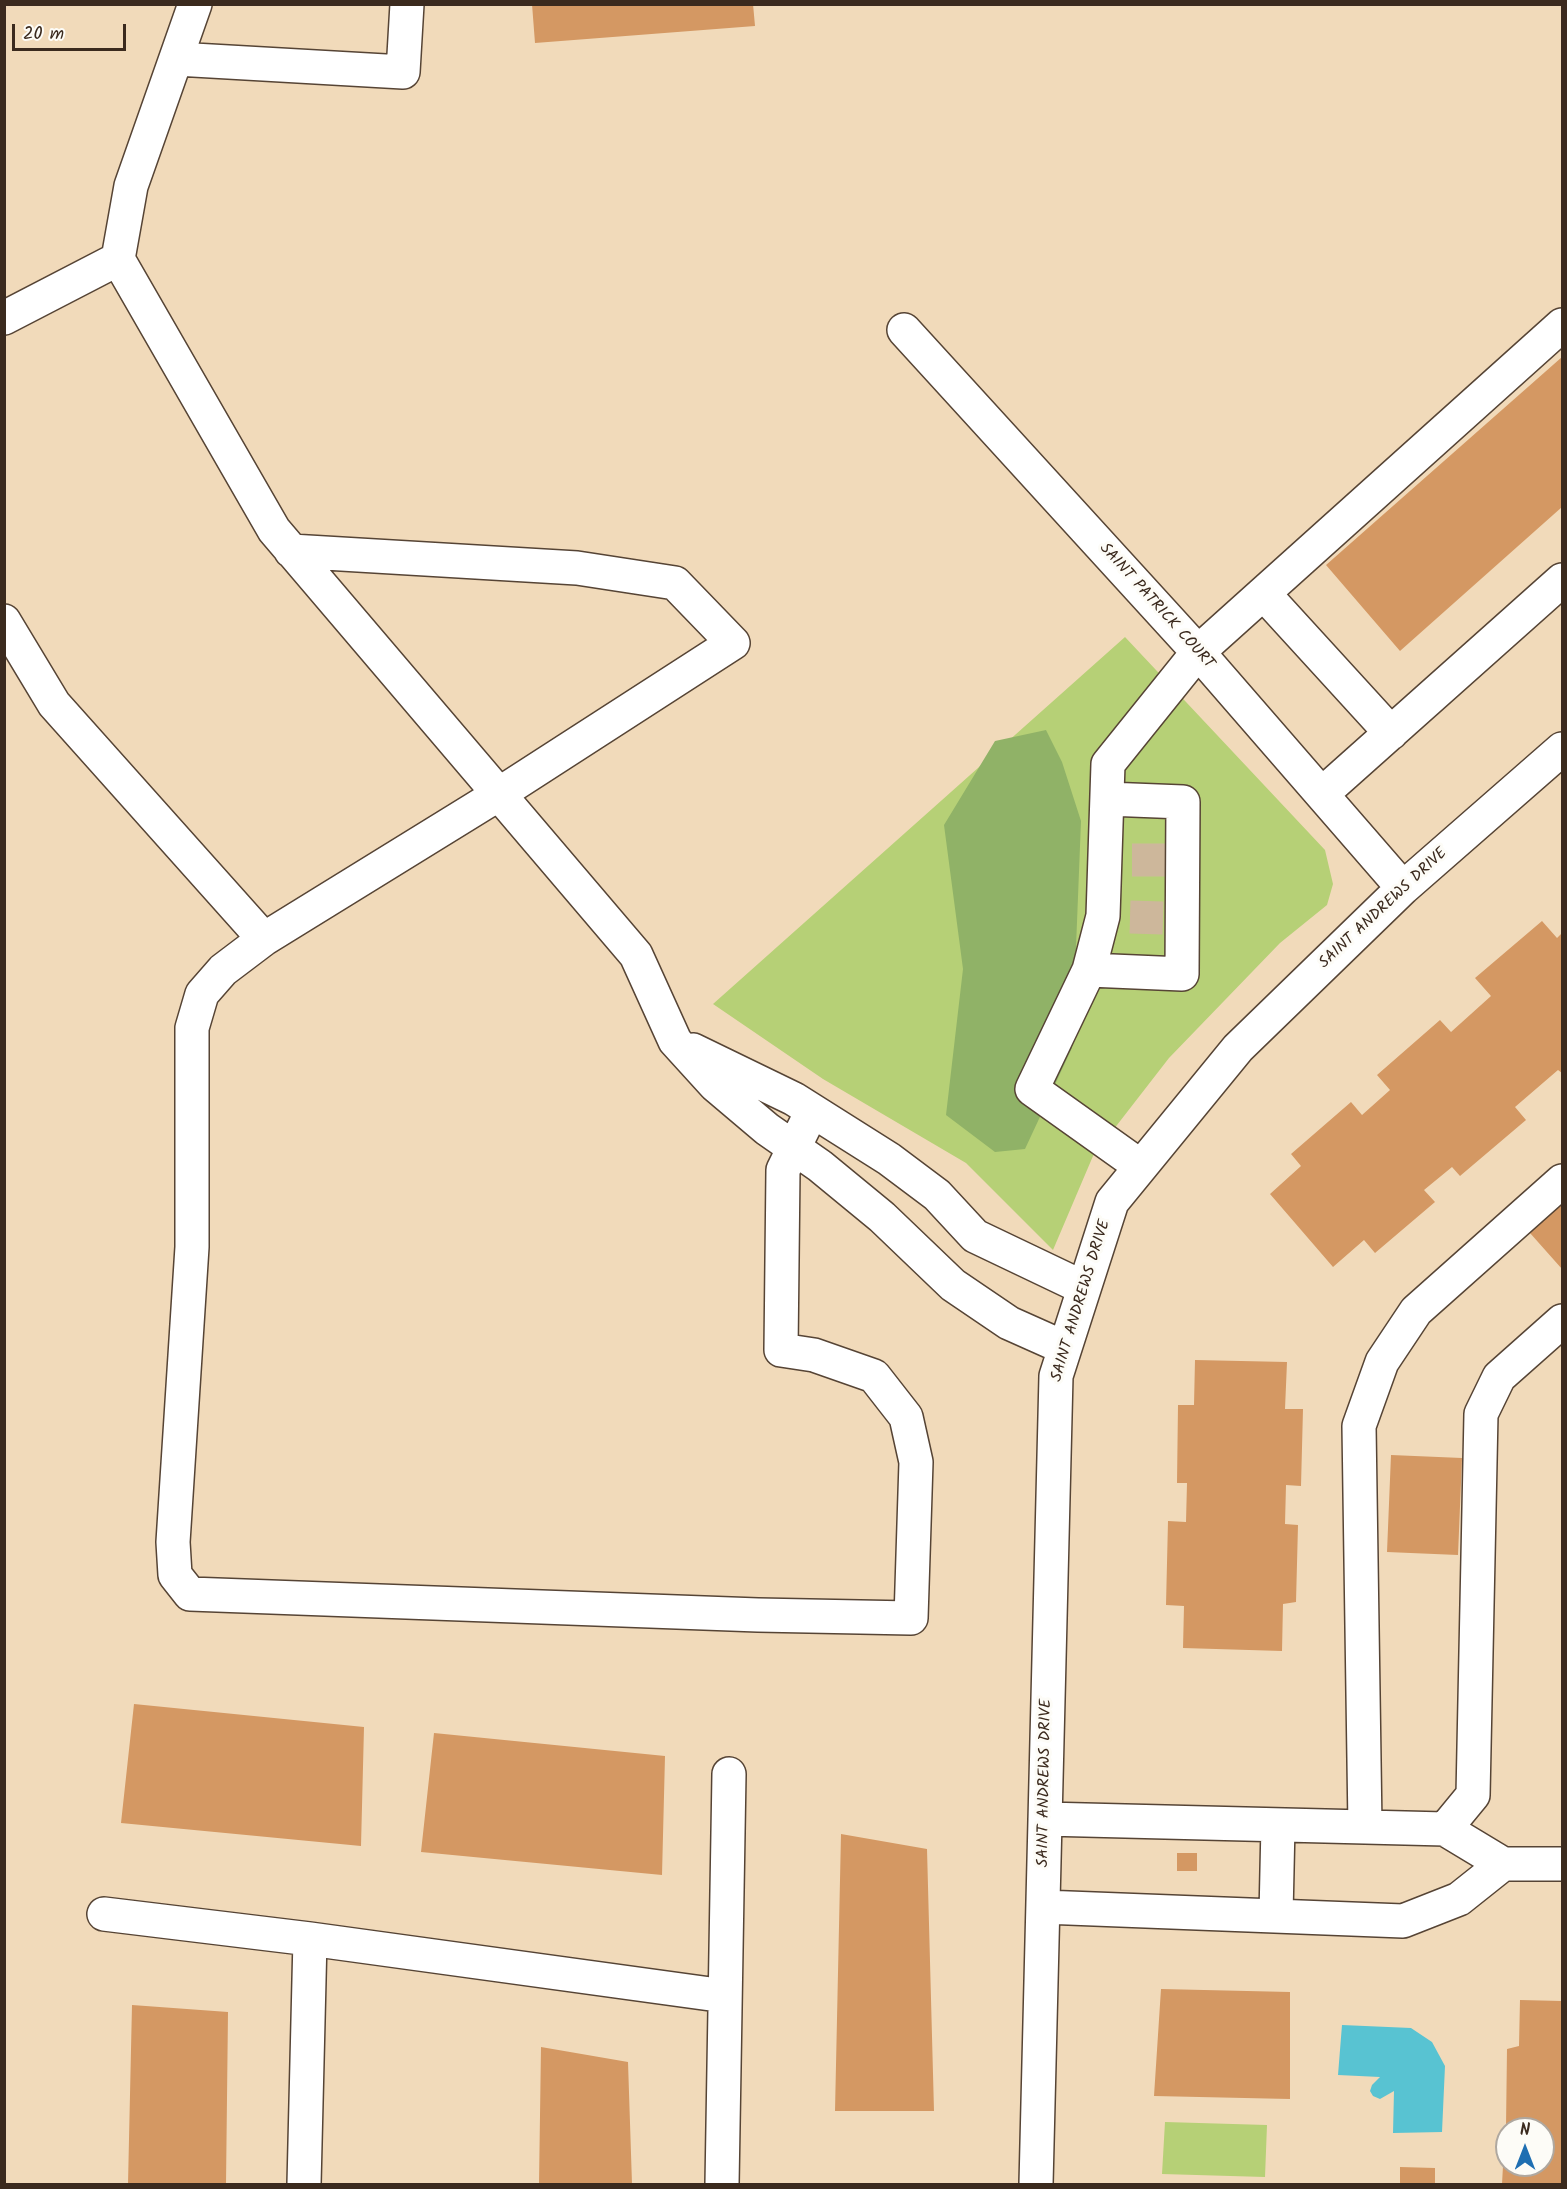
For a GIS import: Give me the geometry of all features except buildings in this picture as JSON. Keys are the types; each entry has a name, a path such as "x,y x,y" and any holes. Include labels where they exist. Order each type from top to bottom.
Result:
{"street":[{"path":"195,4 130,186 118,259 274,530 636,955 675,1041 715,1085 767,1129 820,1166 882,1217 953,1285 1009,1323 1065,1348"},
{"path":"176,59 403,72 407,4"},
{"path":"4,318 118,259"},
{"path":"1140,1166 1032,1089 1116,916 1118,860 1107,798 1108,764 1198,652 1563,325"},
{"name":"SAINT PATRICK COURT","path":"904,330 1198,652 1403,888"},
{"path":"291,551 577,568 675,583 733,643 499,794 264,939 223,970 202,994 192,1028 192,1247 173,1542 175,1575 190,1594 758,1615 911,1618 916,1462 906,1417 874,1376 813,1355 781,1350 783,1170 813,1111"},
{"path":"1322,794 1563,580"},
{"path":"1264,594 1391,733"},
{"path":"4,621 54,704 264,939"},
{"name":"SAINT ANDREWS DRIVE","path":"1036,2184 1056,1376 1112,1202 1238,1048 1403,888 1563,749"},
{"path":"1089,970 1182,974 1174,919 1183,802 1107,798"},
{"path":"675,1041 794,1099 889,1159 937,1195 975,1236 1084,1288"},
{"path":"1365,1827 1359,1426 1382,1362 1416,1311 1563,1181"},
{"path":"1445,1829 1473,1795 1480,1414 1499,1377 1563,1322"},
{"path":"722,2184 729,1774"},
{"path":"1045,1819 1445,1829 1503,1864 1563,1864"},
{"path":"1276,1916 1278,1825"},
{"path":"1042,1907 1403,1921 1459,1899 1503,1864"},
{"path":"104,1914 310,1939 725,1996"},
{"path":"304,2184 310,1939"}],"green space":[{"path":"1125,637 1325,850 1333,884 1327,905 1280,943 1169,1058 1093,1156 1053,1250 966,1163 823,1079 713,1004"},
{"path":"1046,730 1062,762 1081,821 1072,1048 1025,1149 995,1152 946,1115 963,969 944,825 995,741"},
{"path":"1165,2122 1267,2125 1265,2177 1162,2174"}],"water":[{"path":"1342,2025 1411,2028 1432,2042 1445,2066 1442,2132 1393,2133 1394,2091 1380,2099 1373,2096 1370,2091 1372,2085 1380,2077 1338,2075"}],"tunnel":[{"path":"1132,860 1171,860"},
{"path":"1130,917 1166,918"}]}
